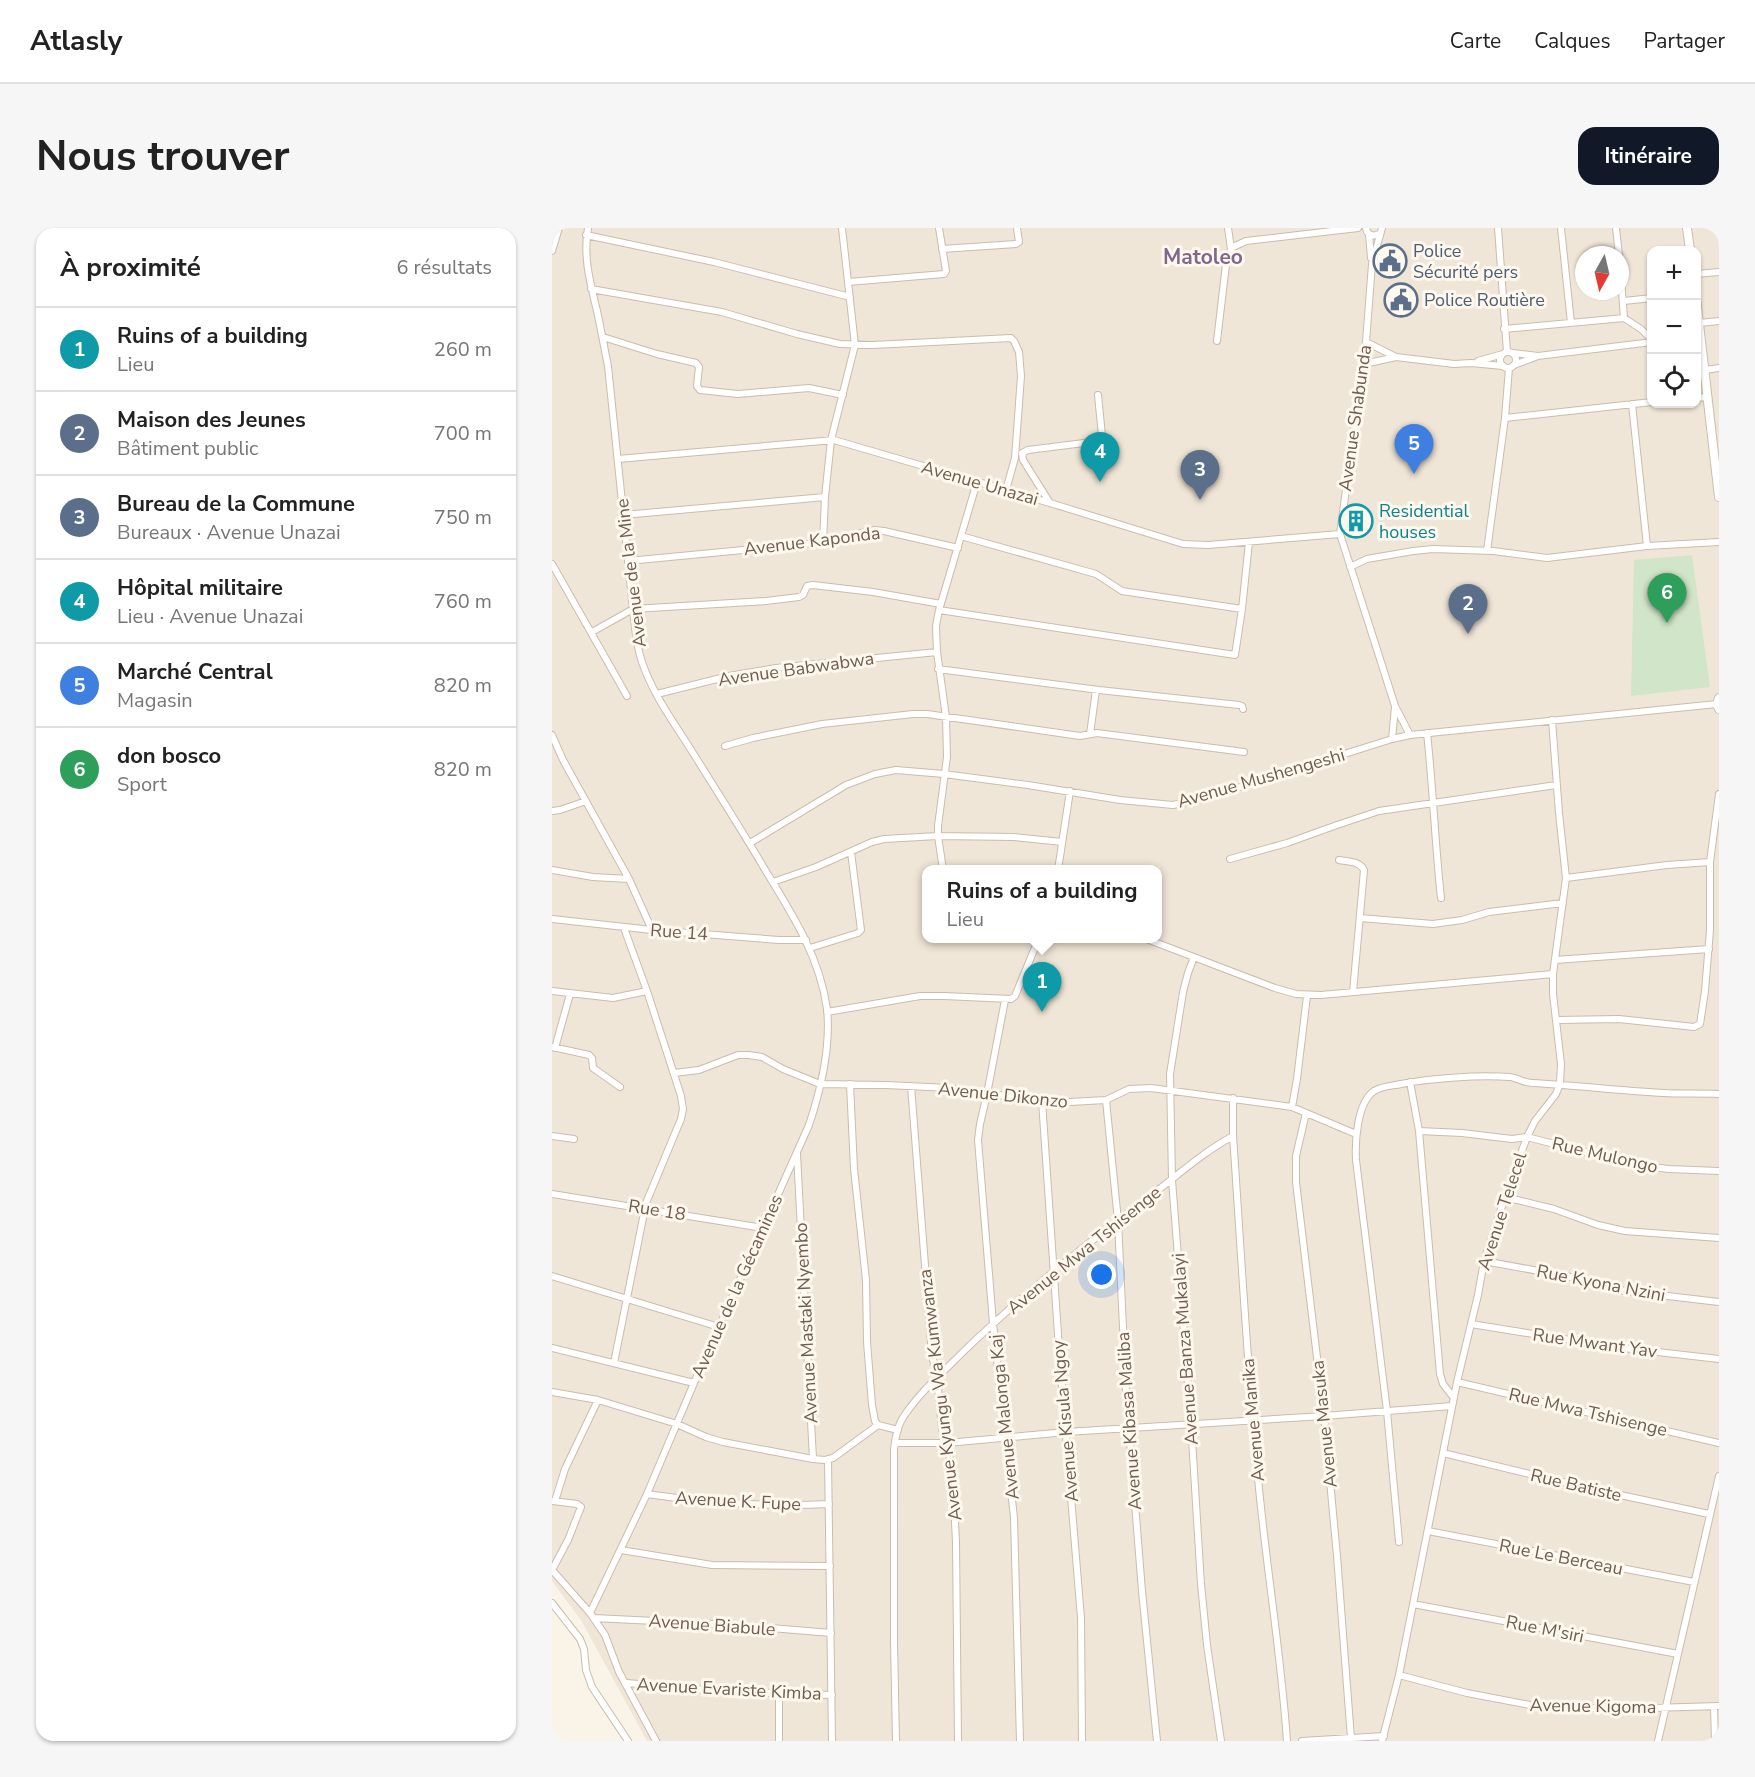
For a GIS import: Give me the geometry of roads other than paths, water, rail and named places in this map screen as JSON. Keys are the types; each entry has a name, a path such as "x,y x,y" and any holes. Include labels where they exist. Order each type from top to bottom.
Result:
{"street":[{"path":"552,251 559,228"},
{"path":"823,542 831,440 855,345 842,228"},
{"path":"848,282 944,274 946,271 939,228"},
{"path":"942,249 1016,244 1019,242 1017,228"},
{"path":"1228,228 1231,249"},
{"path":"1296,228 1296,236"},
{"path":"1217,341 1227,256 1231,249 1246,241 1358,228"},
{"path":"1487,551 1505,418 1509,366 1516,359 1507,353 1498,228"},
{"path":"1561,228 1571,323"},
{"path":"1616,228 1618,246"},
{"path":"1687,228 1689,246"},
{"path":"1367,231 1376,236 1381,231"},
{"path":"1367,231 1372,264"},
{"path":"1372,264 1381,231"},
{"path":"587,232 850,297"},
{"name":"Avenue de la Mine","path":"587,232 586,265 603,337 640,655 657,694 750,843 810,948"},
{"name":"Avenue Shabunda","path":"1372,264 1364,363 1340,534 1395,706"},
{"path":"1701,274 1719,272"},
{"path":"591,289 722,312 840,344 1008,337 1013,339 1019,352 1021,376 1015,458 1006,490"},
{"path":"1624,318 1624,301 1647,299"},
{"path":"1504,329 1624,318 1647,336"},
{"path":"1701,323 1719,321"},
{"path":"603,337 657,354 696,363 699,367 697,386 700,390 738,394 809,388 843,395"},
{"path":"1366,342 1396,357"},
{"path":"1364,363 1396,357 1454,364 1509,366 1538,356 1647,342"},
{"path":"1701,351 1716,445 1719,497"},
{"path":"1507,353 1500,360 1509,366"},
{"path":"1472,363 1507,353 1538,356"},
{"path":"1705,370 1719,368"},
{"path":"1050,503 1023,460 1022,454 1028,450 1100,441 1102,436 1098,395"},
{"path":"1701,398 1708,397"},
{"path":"1505,418 1647,402"},
{"path":"1632,404 1647,546"},
{"name":"Avenue Unazai","path":"618,459 831,440 1183,544 1199,546 1340,534"},
{"path":"942,865 938,836 947,757 946,717 937,652 936,626 977,482"},
{"path":"623,514 825,497"},
{"name":"Avenue Kaponda","path":"628,561 823,542 870,530 879,530 957,548"},
{"path":"961,536 1096,574 1122,591 1242,609"},
{"path":"592,632 633,609 799,597 803,595 807,586 813,585 873,592 940,607 1235,655 1249,542"},
{"path":"1350,567 1367,559 1433,549 1487,551 1546,558 1647,546 1719,542"},
{"path":"552,564 627,696"},
{"path":"552,582 560,577"},
{"name":"Avenue Babwabwa","path":"657,694 729,676 776,668 937,652"},
{"path":"939,669 1096,690 1239,705 1243,709"},
{"path":"1090,734 1096,690"},
{"name":"Avenue Mushengeshi","path":"750,843 816,802 867,776 896,770 944,774 1120,800 1173,805 1216,795 1410,735 1718,703"},
{"path":"1395,706 1410,735"},
{"path":"1392,739 1395,706"},
{"path":"725,746 822,724 913,714 1080,736 1097,733 1244,752"},
{"path":"1552,720 1566,878 1553,974 1560,1084"},
{"path":"1427,733 1442,898"},
{"path":"552,735 563,760 629,879 652,930"},
{"path":"1230,860 1379,812 1556,785"},
{"path":"1059,865 1070,791"},
{"path":"1557,1020 1619,1019 1698,1026 1703,1010 1709,949 1710,862 1719,794"},
{"path":"552,811 586,801"},
{"path":"773,882 809,870 884,839 938,836 1014,837 1062,842"},
{"path":"810,948 858,933 861,930 851,852"},
{"path":"1339,860 1358,863 1363,867 1364,873 1353,992"},
{"path":"1566,878 1710,862"},
{"path":"552,870 593,877 629,879"},
{"path":"1360,918 1433,924 1462,920 1490,912 1563,903"},
{"name":"Rue 14","path":"552,919 624,928 806,940"},
{"path":"614,1362 644,1208 683,1113 674,1072 624,928"},
{"path":"1710,932 1719,932"},
{"path":"827,1012 920,996 1011,999 1015,996 1037,943"},
{"path":"1154,943 1275,988 1307,996 1553,974"},
{"name":"Avenue de la Gécamines","path":"592,1616 809,1125 820,1084 826,1043 827,1012 810,948"},
{"path":"1556,960 1709,949"},
{"name":"Avenue Banza Mukalayi","path":"1194,957 1183,992 1173,1054 1170,1090 1172,1180 1191,1423 1200,1584 1221,1741"},
{"path":"552,991 612,998 647,991"},
{"path":"570,994 554,1047 591,1056 593,1068 620,1088"},
{"path":"1292,1107 1307,996"},
{"name":"Avenue Malonga Kaj","path":"1005,1000 978,1140 993,1323 1014,1518 1020,1741"},
{"path":"674,1072 699,1070 738,1055 749,1055 762,1057 783,1069 820,1084"},
{"path":"1399,1542 1387,1411 1356,1160 1356,1134 1360,1118 1371,1094 1380,1088 1410,1082 1453,1078 1510,1077 1527,1083 1665,1093 1719,1094"},
{"path":"895,1443 947,1443 1191,1423 1324,1416 1387,1411 1453,1402 1440,1374 1419,1131 1410,1082"},
{"name":"Avenue Dikonzo","path":"820,1084 948,1088 1042,1101 1070,1102 1106,1100 1134,1088 1170,1090 1292,1107 1356,1134"},
{"path":"850,1084 855,1176 866,1280 867,1342 872,1405 878,1425 897,1430"},
{"name":"Avenue Telecel","path":"1383,1738 1399,1675 1457,1382 1484,1261 1527,1137 1535,1121 1556,1094 1560,1084"},
{"name":"Avenue Kyungu Wa Kumwanza","path":"911,1086 933,1364 937,1378 942,1429 947,1443 953,1482 956,1542 958,1741"},
{"name":"Avenue Manika","path":"1233,1098 1233,1136 1252,1419 1281,1666 1287,1741"},
{"name":"Avenue Kibasa Maliba","path":"1106,1100 1118,1221 1129,1428 1157,1741"},
{"name":"Avenue Kisula Ngoy","path":"1042,1101 1053,1272 1081,1618 1082,1741"},
{"name":"Avenue Masuka","path":"1306,1113 1296,1155 1296,1182 1324,1416 1351,1738"},
{"name":"Rue Mulongo","path":"1419,1131 1512,1139 1527,1137 1635,1165 1719,1171"},
{"path":"552,1136 574,1139"},
{"name":"Avenue Mwa Tshisenge","path":"896,1741 895,1443 897,1430 904,1416 937,1378 993,1323 1053,1272 1200,1156 1233,1136"},
{"name":"Avenue Mastaki Nyembo","path":"797,1151 813,1459"},
{"name":"Rue 18","path":"552,1194 763,1228"},
{"path":"1505,1197 1554,1209 1598,1225 1625,1231 1719,1238"},
{"name":"Rue Kyona Nzini","path":"1484,1261 1566,1276 1625,1291 1719,1302"},
{"path":"552,1276 719,1327"},
{"name":"Rue Mwant Yav","path":"1471,1324 1614,1347 1719,1359"},
{"path":"552,1348 694,1383"},
{"name":"Rue Mwa Tshisenge","path":"1457,1382 1719,1443"},
{"path":"552,1392 598,1400 676,1424 706,1437 736,1446 813,1459 828,1460 878,1425"},
{"path":"598,1400 565,1469 553,1501 577,1504 581,1507 568,1540 552,1570 592,1616 605,1635 620,1672 656,1741"},
{"name":"Rue Batiste","path":"1443,1452 1583,1487 1710,1514"},
{"path":"828,1460 832,1741"},
{"path":"1658,1741 1719,1476"},
{"name":"Avenue K. Fupe","path":"647,1494 730,1503 828,1504"},
{"name":"Rue Le Berceau","path":"1428,1532 1694,1582"},
{"path":"621,1550 712,1565 830,1566"},
{"path":"552,1604 580,1639 584,1649 586,1670 592,1686 628,1741"},
{"name":"Rue M'siri","path":"1413,1604 1678,1654"},
{"name":"Avenue Biabule","path":"592,1616 831,1633"},
{"name":"Avenue Kigoma","path":"1399,1675 1467,1693 1535,1706 1618,1709 1717,1707"},
{"name":"Avenue Evariste Kimba","path":"627,1683 831,1695"},
{"path":"779,1693 779,1741"},
{"path":"1715,1741 1717,1707"},
{"path":"1302,1741 1383,1738"}],"place":[{"name":"Police Sécurité pers","path":"1390,261"},
{"name":"Police Routière","path":"1401,300"},
{"name":"Marché Central","path":"1414,474"},
{"name":"Hôpital militaire","path":"1100,482"},
{"name":"Bureau de la Commune","path":"1200,500"},
{"name":"Residential houses","path":"1356,521"},
{"name":"don bosco","path":"1667,623"},
{"name":"Maison des Jeunes","path":"1468,634"},
{"name":"Ruins of a building","path":"1042,1012"}],"district":[{"name":"Matoleo","path":"1203,257"}]}
